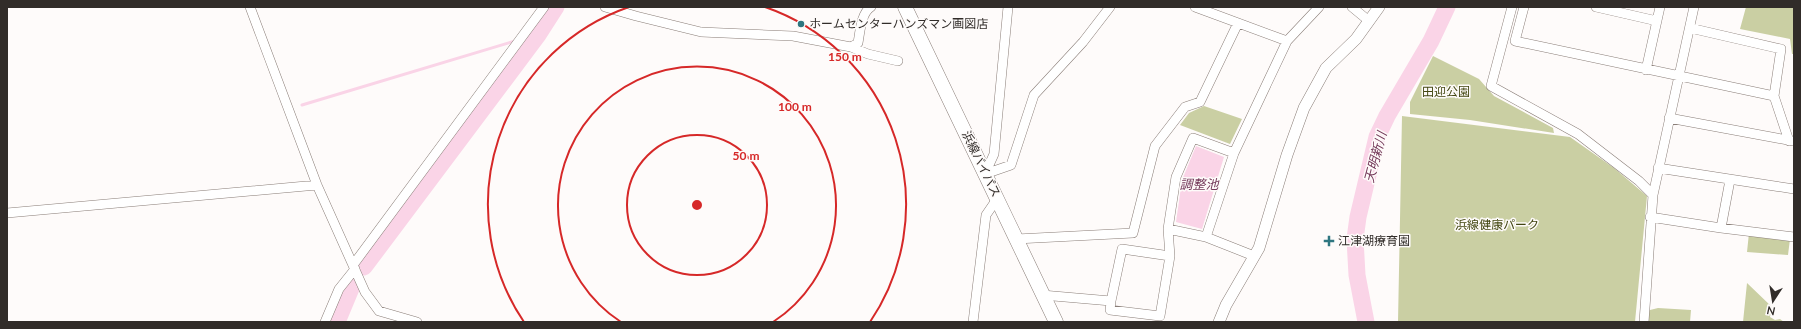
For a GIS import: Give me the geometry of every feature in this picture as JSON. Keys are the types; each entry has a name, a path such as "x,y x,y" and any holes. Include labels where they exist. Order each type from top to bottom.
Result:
{"highway":[{"name":"浜線バイパス","path":"905,7 1056,322"}],"street":[{"path":"250,7 317,185 365,292 379,311 416,322"},
{"path":"325,322 339,290 354,267 544,7"},
{"path":"605,7 701,32 793,36 851,47 868,54 898,61"},
{"path":"851,47 858,43 862,21 867,9 871,7"},
{"path":"985,174 994,154 1008,7"},
{"path":"985,174 1011,165 1034,95 1083,42 1110,7"},
{"path":"1195,7 1287,41"},
{"path":"1206,237 1234,153 1287,41 1319,7"},
{"path":"1352,7 1369,20"},
{"path":"1219,322 1226,305 1258,248 1287,155 1304,108 1326,68 1356,40 1379,7"},
{"path":"1512,7 1491,86 1578,134 1639,181 1653,195"},
{"path":"1524,7 1515,41 1678,77 1774,96"},
{"path":"1596,7 1657,20"},
{"path":"1646,70 1660,7"},
{"path":"1644,322 1650,217 1653,195 1694,7"},
{"path":"1016,239 1133,233 1155,146 1184,107 1200,102 1238,23"},
{"path":"1690,28 1781,49 1774,96 1791,141"},
{"path":"1669,118 1791,141"},
{"path":"1170,256 1122,249 1110,310 1160,316 1170,256 1168,230 1176,177 1193,138 1234,153"},
{"path":"1658,168 1794,189"},
{"path":"1721,228 1730,180"},
{"path":"7,213 317,185"},
{"path":"973,322 986,215 997,199"},
{"path":"1650,217 1794,237"},
{"path":"1168,230 1206,237 1254,256"},
{"path":"1042,295 1111,301"}],"green space":[{"path":"1746,7 1794,8 1794,54 1792,54 1790,39 1740,29"},
{"name":"田迎公園","path":"1433,56 1479,79 1494,96 1553,128 1554,133 1470,120 1410,114 1410,102"},
{"path":"1204,106 1242,119 1230,144 1180,125 1189,113"},
{"name":"浜線健康パーク","path":"1402,116 1570,137 1614,168 1647,196 1635,322 1398,322"},
{"path":"1749,233 1790,239 1788,255 1747,252"},
{"path":"1747,283 1772,307 1770,317 1775,320 1780,319 1784,322 1743,322"},
{"path":"1658,308 1691,310 1690,322 1647,322 1646,311"}],"water":[{"name":"調整池","path":"1196,146 1224,157 1202,229 1176,222 1182,180"}],"waterway":[{"path":"364,267 538,35 556,7"},
{"name":"天明新川","path":"1366,322 1357,275 1355,239 1358,217 1377,137 1387,116 1431,41 1447,7"},
{"path":"524,39 538,35"},
{"path":"302,105 515,41"},
{"path":"337,322 352,286"}],"place":[{"name":"ホームセンターハンズマン画図店","path":"801,24"},
{"name":"江津湖療育園","path":"1329,241"}]}
